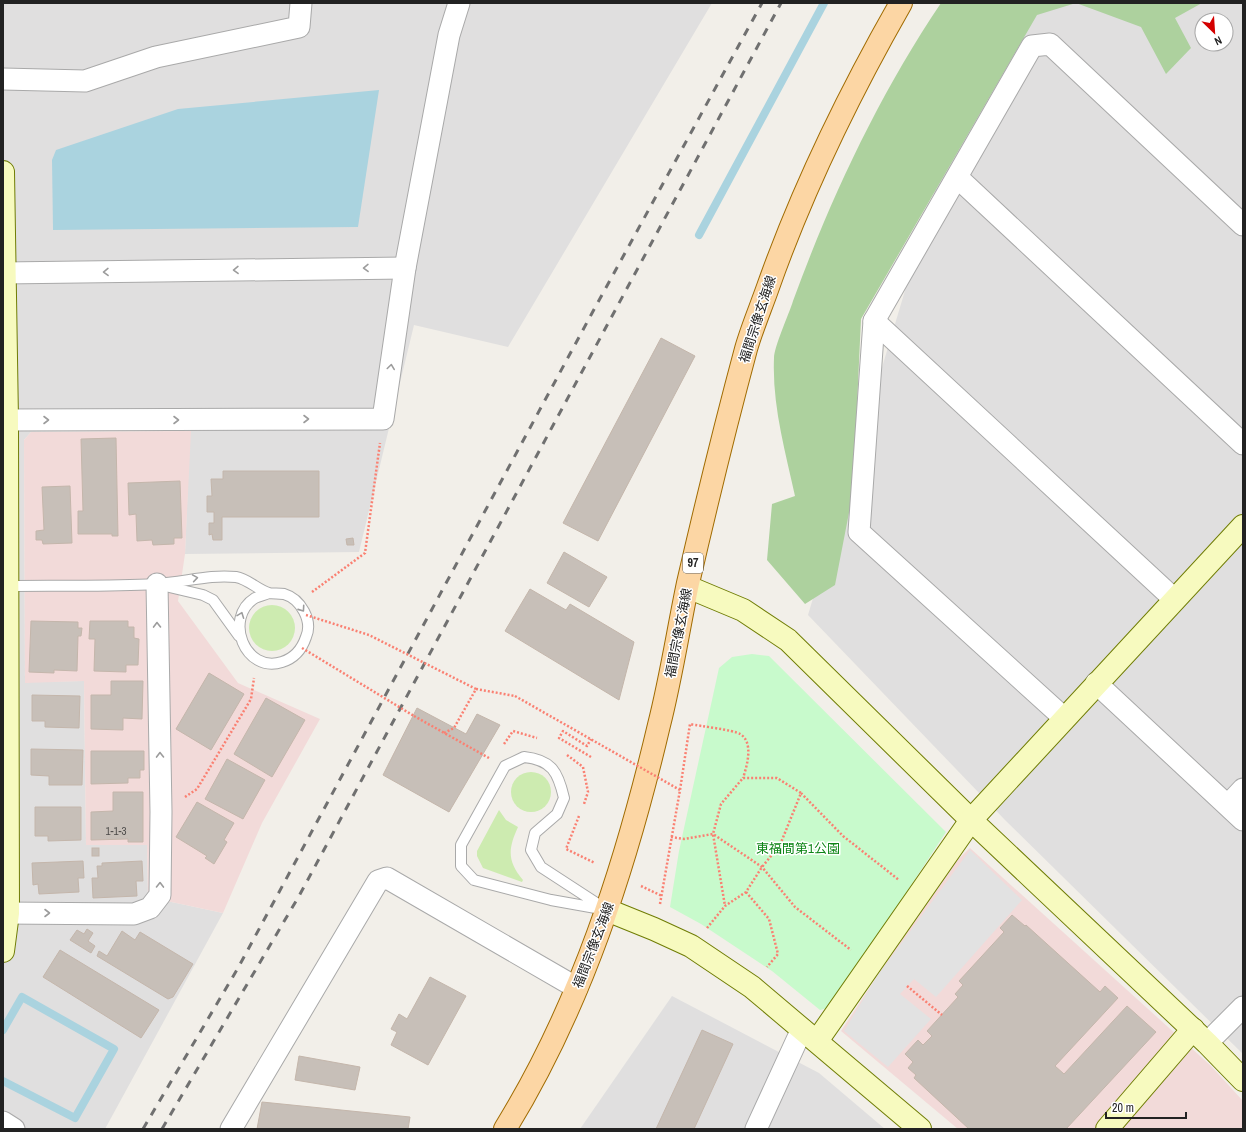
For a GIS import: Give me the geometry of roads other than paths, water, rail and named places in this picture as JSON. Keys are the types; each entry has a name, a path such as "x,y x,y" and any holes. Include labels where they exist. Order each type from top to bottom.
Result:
{"main road":[{"name":"福間宗像玄海線","path":"505,1129 549,1048 577,988 607,910 618,875 659,727 688,586 714,474 747,345 789,227 832,133 863,71 901,3"}],"street":[{"path":"3,79 85,81 156,57 299,27 301,3"},
{"path":"5,420 383,419 405,268 449,35 459,3"},
{"path":"1064,718 859,532 874,322 958,178 1032,46 1050,44 1243,225"},
{"path":"3,172 6,913 3,951"},
{"path":"958,178 1243,444"},
{"path":"3,273 405,268"},
{"path":"874,322 1174,599"},
{"path":"756,1129 810,1035 870,965 972,820 1096,683 1243,526"},
{"path":"6,913 134,914 150,908 160,895 161,812 157,584"},
{"path":"688,586 743,610 788,640 972,820 1200,1036 1243,1080"},
{"path":"1096,683 1243,820"},
{"path":"1228,805 1243,789"},
{"path":"230,1129 378,880 387,878 577,988"},
{"path":"607,910 654,928 692,946 752,987 920,1129"},
{"path":"1108,1129 1200,1036 1243,1007"},
{"path":"3,1122 14,1129"}],"lane":[{"path":"5,586 157,584 210,576 238,578 269,593 284,594 297,602 306,615 308,632 302,648 293,657 281,662 268,663 256,659 245,649 239,636 213,600 192,592 157,584"},
{"path":"239,636 239,622 244,608 255,598 269,593"},
{"path":"524,757 539,759 554,770 564,798 557,814 535,833 531,850 541,867 607,910 551,900 474,880 461,866 461,845 505,766 524,757"}],"water":[{"path":"379,90 358,227 53,230 52,160 56,150 178,109"}],"waterway":[{"path":"699,235 824,3"},
{"path":"3,1030 22,997 114,1049 75,1118 3,1081"}],"railway":[{"path":"143,1129 238,968 591,315 762,3"},
{"path":"162,1129 299,896 781,3"}],"park label":[{"name":"東福間第1公園","path":"798,848"}]}
